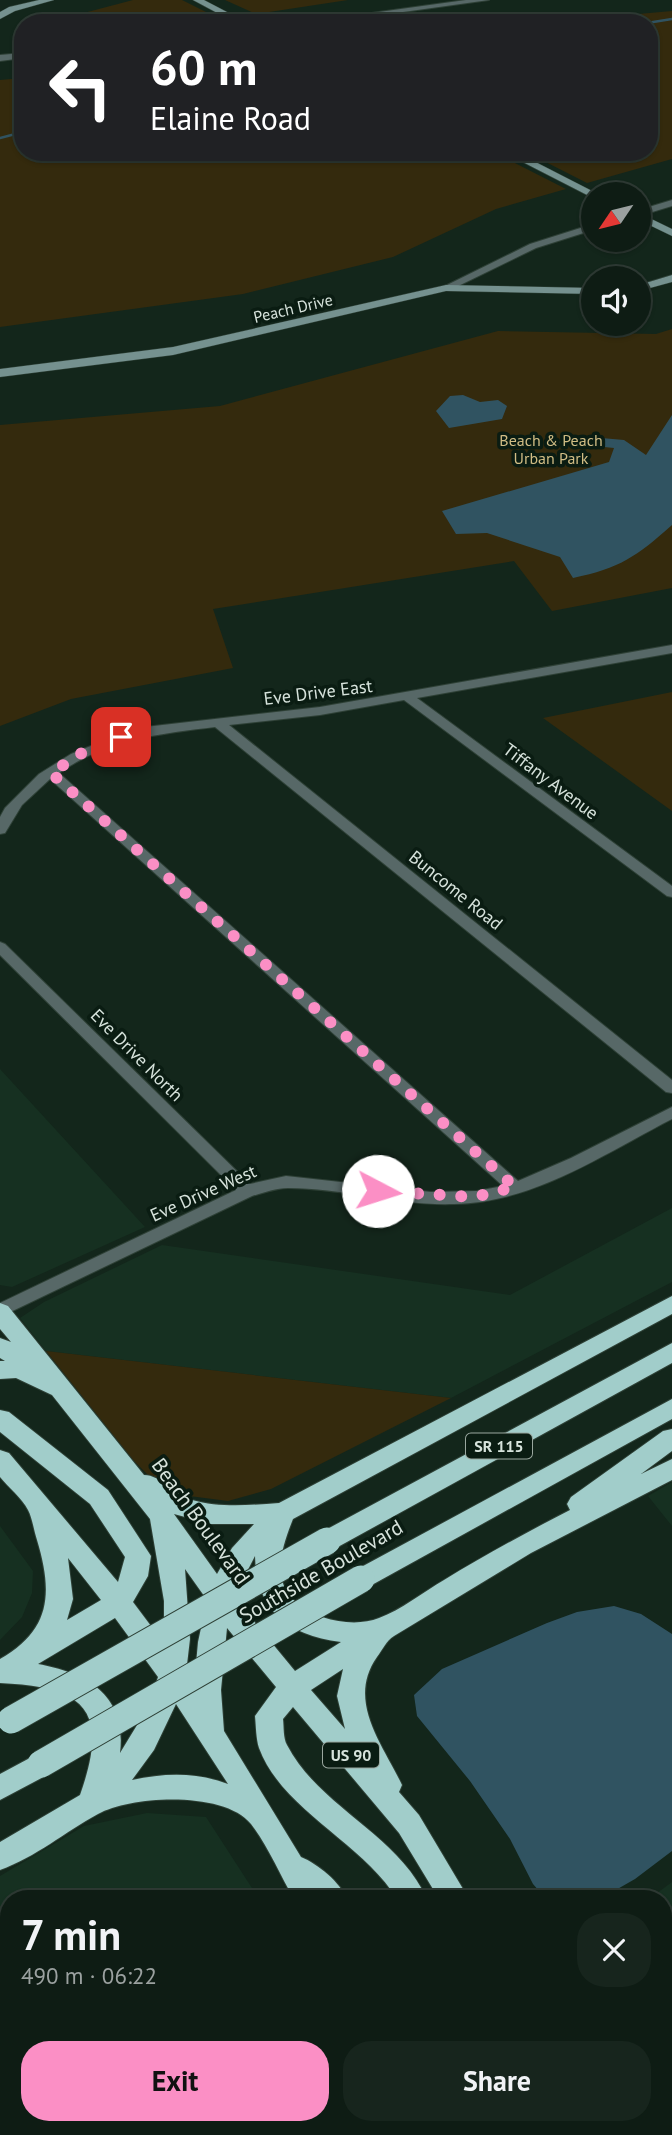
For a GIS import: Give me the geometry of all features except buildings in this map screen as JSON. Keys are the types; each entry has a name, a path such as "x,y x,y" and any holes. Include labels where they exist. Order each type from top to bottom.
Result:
{"highway":[{"path":"211,1734 209,1676 212,1636 220,1599 241,1556 283,1513 672,1304"},
{"name":"Beach Boulevard","path":"0,1312 104,1440 220,1599 409,1824 449,1890"},
{"path":"0,1347 59,1384"},
{"name":"Southside Boulevard","path":"6,1723 327,1541 672,1352"},
{"path":"0,1370 19,1369 59,1384"},
{"name":"Southside Boulevard","path":"0,1788 361,1579 672,1408"},
{"path":"0,1419 99,1497 138,1556 135,1576 118,1603 1,1672"},
{"path":"522,1546 672,1438"},
{"path":"104,1440 155,1493 197,1513 227,1516 283,1513"},
{"path":"0,1460 118,1603 171,1675 211,1734 305,1890"},
{"path":"407,1890 395,1870 296,1781 272,1746 269,1716 293,1687 384,1628 522,1546 672,1469"},
{"path":"1,1672 46,1636 55,1622 60,1604 62,1581 37,1503"},
{"path":"0,1857 90,1804 134,1760 160,1717 171,1675 177,1633 175,1582 156,1508"},
{"path":"283,1513 272,1541 267,1565 269,1581 288,1611 302,1621 338,1632 354,1634 384,1628"},
{"path":"384,1628 365,1650 354,1672 352,1712 356,1727 409,1824"},
{"path":"1,1672 47,1674 67,1679 85,1689 97,1703 106,1720 108,1737 100,1780 90,1804"},
{"path":"90,1804 141,1790 188,1786 213,1789 236,1798 259,1814"},
{"path":"283,1854 323,1890"}],"street":[{"path":"0,16 12,9 50,0"},
{"path":"197,0 225,14"},
{"path":"374,14 485,0"},
{"path":"526,161 581,188"},
{"path":"651,211 672,203"},
{"path":"651,222 672,233"},
{"path":"446,288 533,246 581,231"},
{"path":"651,284 672,278"},
{"name":"Peach Drive","path":"0,373 173,351 446,288 581,291"},
{"name":"Eve Drive East","path":"0,830 18,801 51,773 85,751 121,737 408,697 672,649"},
{"name":"Tiffany Avenue","path":"408,697 672,893"},
{"name":"Buncome Road","path":"217,722 672,1088"},
{"path":"51,773 515,1187"},
{"name":"Eve Drive North","path":"0,947 247,1191"},
{"name":"Eve Drive West","path":"0,1312 247,1191 286,1182 454,1198 488,1195 538,1180 672,1112"}],"shaded area":[{"path":"0,1069 145,1227 12,1287 0,1285"},
{"path":"672,1208 672,1282 451,1398 46,1351 20,1318 44,1302 162,1245 510,1295"},
{"path":"672,1482 672,1526 648,1496"},
{"path":"0,1526 33,1571 32,1593 22,1617 0,1640"},
{"path":"147,1813 206,1817 253,1890 0,1890 0,1876 84,1826"},
{"path":"672,1882 672,1890 661,1890"}],"green space":[{"path":"133,0 182,0 210,14 134,14 80,14"},
{"path":"225,0 348,0 256,14"},
{"path":"672,11 672,159 591,182 585,182 544,161 658,161 658,14 638,14"},
{"path":"14,79 14,161 511,161 566,189 496,209 393,257 243,294 0,327 0,80"},
{"name":"Beach & Peach Urban Park","path":"672,329 672,588 552,611 514,561 213,609 233,668 71,699 0,726 0,425 220,406 498,331 581,333 581,336 656,334"},
{"path":"672,692 672,811 543,718"},
{"path":"46,1351 451,1398 271,1489 228,1501 166,1493 134,1461"}],"water":[{"path":"463,395 480,402 498,400 507,406 502,419 449,428 436,411 450,396"},
{"path":"672,415 672,525 627,560 573,578 560,557 487,533 456,534 442,511 609,462 614,448 555,442 590,437 624,440 646,455"},
{"path":"614,1606 641,1614 672,1634 672,1851 616,1890 538,1890 510,1839 470,1781 417,1716 414,1695 442,1669 577,1612"}],"waterway":[{"path":"658,21 672,19"},
{"path":"0,138 14,134"}],"route":[{"path":"121,737 85,751 51,773 515,1187 488,1195 454,1198 378,1191"}]}
